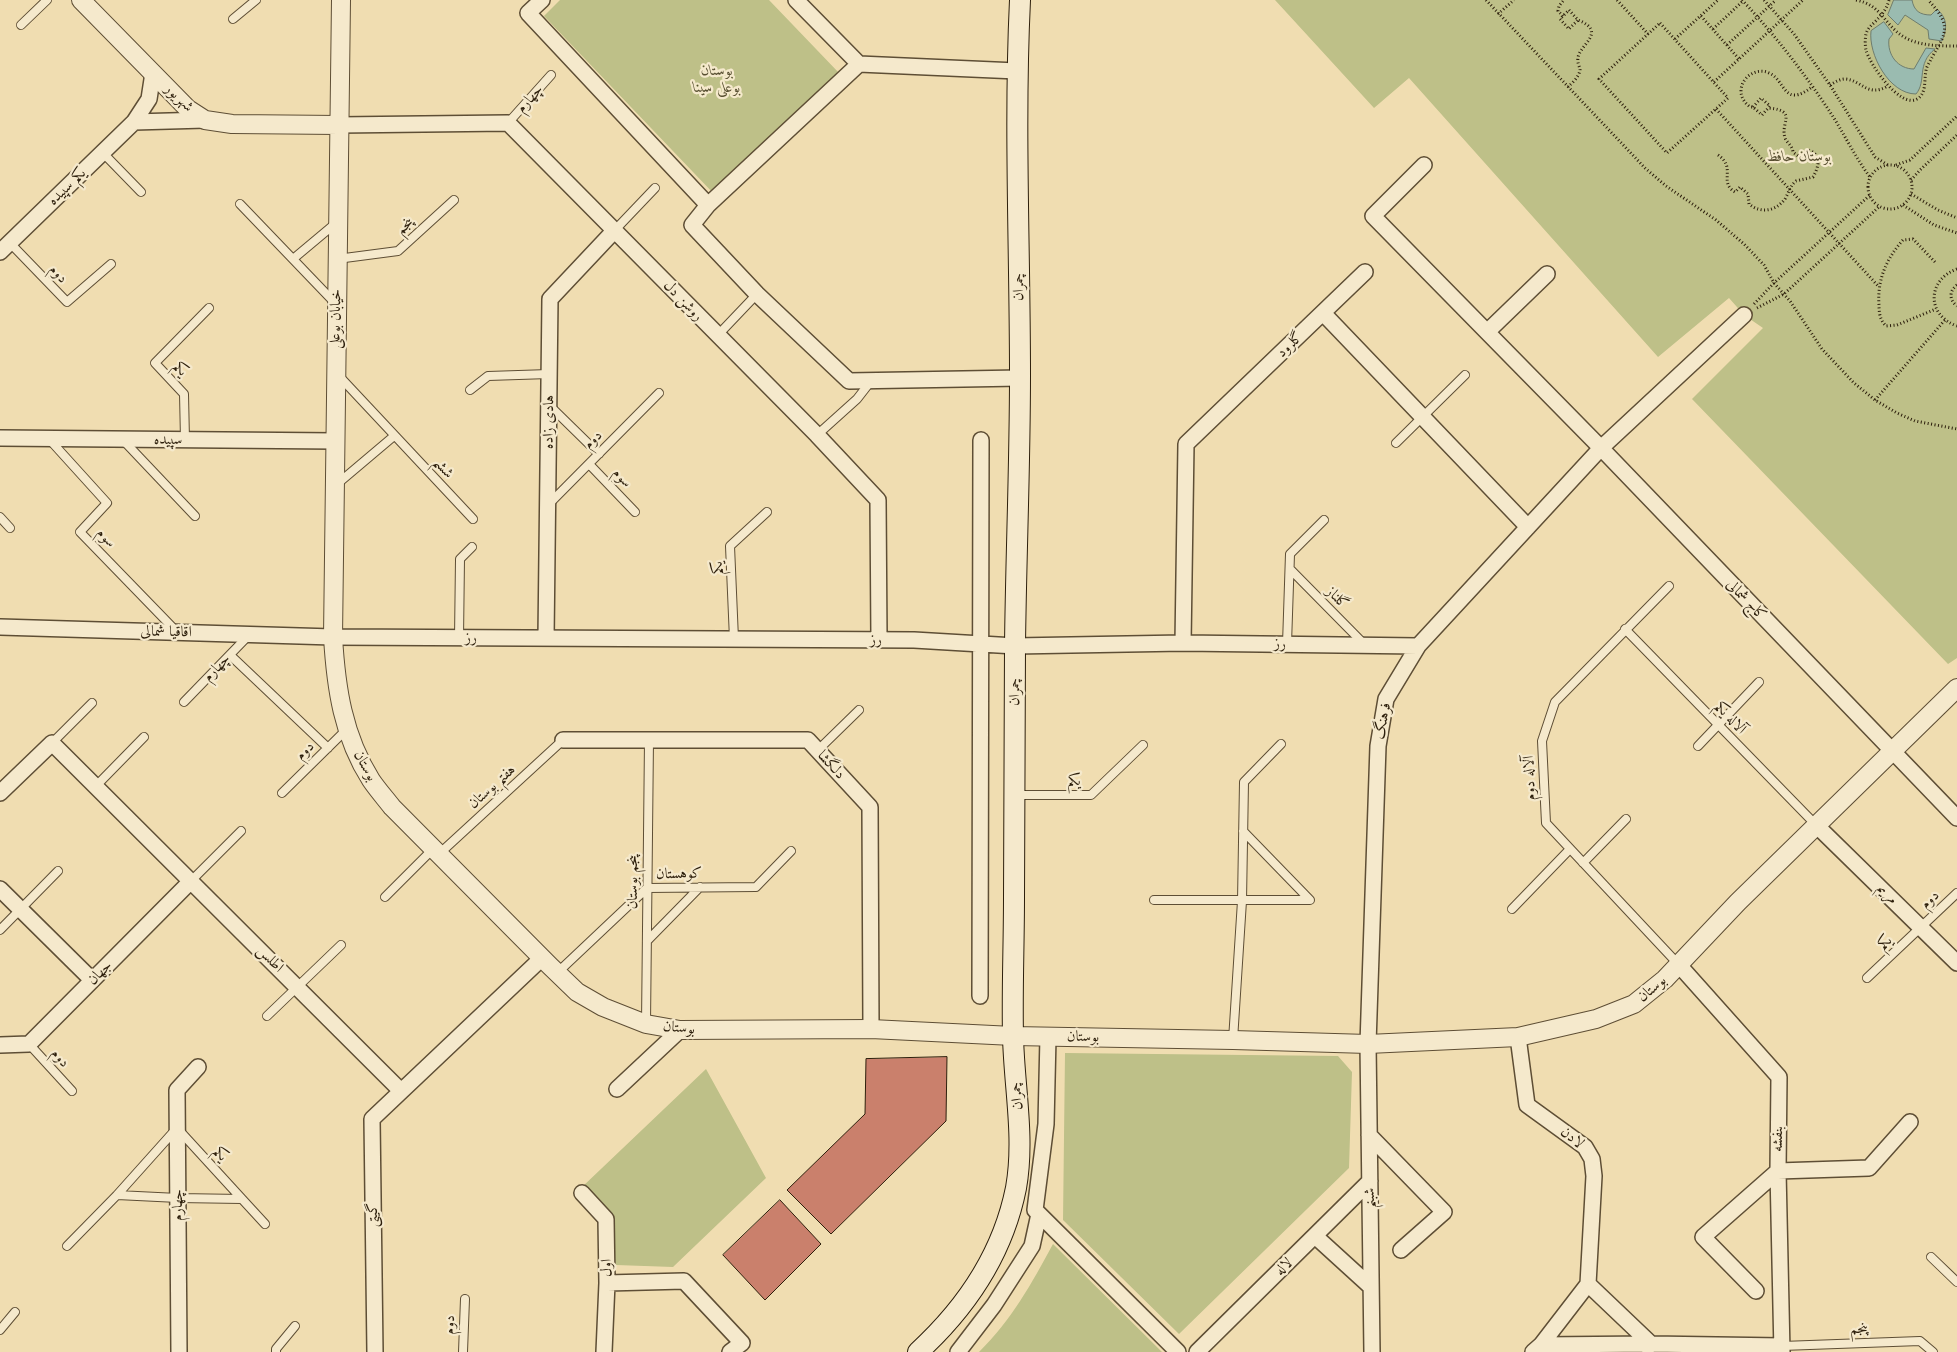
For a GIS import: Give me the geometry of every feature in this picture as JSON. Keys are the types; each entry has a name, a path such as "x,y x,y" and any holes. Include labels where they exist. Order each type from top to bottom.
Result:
{"main road":[{"name":"چمران","path":"918,1352 950,1321 974,1289 1002,1238 1016,1188 1020,1146 1013,1036 1016,795 1015,646 1020,378 1015,5"}],"street":[{"name":"شهریور","path":"81,0 188,109 205,120 232,124 339,125"},
{"name":"خیابان بوعلی","path":"333,637 340,0"},
{"path":"542,0 528,13 708,205"},
{"path":"796,0 859,64 1017,70"},
{"path":"859,64 708,205 692,225 757,294 849,381 1020,378"},
{"name":"یکم سپیده","path":"5,248 134,122 149,99 153,73"},
{"path":"134,122 205,120"},
{"path":"339,125 508,123"},
{"name":"روشن دل","path":"508,123 817,435 878,500 879,640"},
{"name":"کاج شمالی","path":"1424,165 1373,216 1601,448 1957,818"},
{"name":"هادی زاده","path":"546,638 550,299 614,230"},
{"name":"گلرود","path":"1183,643 1186,444 1365,272"},
{"path":"1487,332 1547,274"},
{"path":"1323,313 1528,528"},
{"name":"فرهنگ","path":"1368,1044 1378,746 1386,699 1418,646 1601,448 1744,316"},
{"name":"سپیده","path":"0,438 335,442"},
{"path":"980,996 981,440"},
{"name":"اقاقیا شمالی","path":"0,628 333,637"},
{"name":"رز","path":"333,637 879,640 1015,646 1183,643 1418,646"},
{"name":"بوستان","path":"333,637 335,678 341,712 354,749 371,780 392,807 577,992 603,1007 646,1024 680,1030 871,1029 1013,1036 1368,1044 1518,1037 1596,1019 1634,1004 1665,979 1738,902 1957,688"},
{"name":"دلگشا","path":"563,740 808,740 870,807 871,1029"},
{"path":"0,793 52,743"},
{"name":"اطلس","path":"52,743 401,1091"},
{"name":"مریم","path":"1816,825 1957,963"},
{"name":"جهان","path":"29,1044 191,881"},
{"path":"0,890 92,980"},
{"path":"401,1091 542,958"},
{"name":"بنفشه","path":"1679,965 1779,1077 1778,1171 1782,1349"},
{"path":"618,1089 680,1030"},
{"path":"1048,1037 1046,1124 1035,1210 1178,1352"},
{"name":"لادن","path":"1518,1037 1526,1105 1585,1147 1592,1159 1594,1176 1588,1284"},
{"path":"0,1045 29,1044"},
{"name":"شبنم","path":"1368,1044 1372,1352"},
{"name":"چهارم","path":"179,1352 177,1090 198,1067"},
{"name":"گیتی","path":"375,1352 372,1119 401,1091"},
{"path":"1756,1290 1703,1237 1778,1171 1869,1168 1910,1122"},
{"path":"1370,1135 1444,1212 1401,1250"},
{"name":"لاله","path":"1200,1351 1370,1180"},
{"name":"اول","path":"582,1193 606,1219 607,1283 604,1352"},
{"path":"958,1352 994,1304 1032,1246 1039,1214"},
{"path":"1316,1236 1372,1287"},
{"path":"607,1283 684,1281 742,1343 730,1352"},
{"path":"1537,1348 1588,1284 1647,1348"},
{"path":"1537,1348 1782,1349"}],"lane":[{"path":"21,24 47,0"},
{"path":"233,19 256,0"},
{"name":"چهارم","path":"508,123 552,75"},
{"path":"102,153 141,192"},
{"path":"614,230 655,188"},
{"name":"پنجم","path":"337,259 398,251 454,200"},
{"path":"240,204 336,304"},
{"path":"293,259 337,222"},
{"name":"دوم","path":"5,248 67,302 111,264"},
{"path":"717,336 757,294"},
{"name":"یکم","path":"185,440 184,394 155,363 208,308"},
{"name":"ششم","path":"336,373 472,519"},
{"path":"470,390 488,376 549,374"},
{"path":"1396,443 1465,375"},
{"path":"817,435 857,399 871,381"},
{"name":"دوم","path":"547,506 659,393"},
{"path":"550,406 599,454"},
{"path":"334,486 394,436"},
{"name":"سوم","path":"49,439 107,503 80,532 178,633"},
{"path":"122,439 195,516"},
{"name":"سوم","path":"589,464 635,512"},
{"name":"یکم","path":"734,639 730,546 767,512"},
{"path":"0,517 10,528"},
{"path":"1287,644 1290,554 1324,520"},
{"path":"459,638 460,559 472,547"},
{"name":"گلناز","path":"1290,570 1365,645"},
{"name":"آلاله دوم","path":"1669,586 1555,702 1542,741 1546,823 1679,965"},
{"name":"آلاله یکم","path":"1625,630 1816,825"},
{"name":"چهارم","path":"184,702 249,634"},
{"path":"230,655 328,748"},
{"path":"1698,746 1759,682"},
{"path":"52,743 92,703"},
{"path":"818,750 860,710"},
{"name":"دوم","path":"282,793 347,729"},
{"path":"96,786 144,737"},
{"name":"هفتم بوستان","path":"436,851 563,740"},
{"name":"پنجم بوستان","path":"646,1024 649,740"},
{"name":"یکم","path":"1016,795 1090,795 1143,744"},
{"path":"1233,1040 1242,901 1244,782 1280,744"},
{"path":"1584,863 1626,819"},
{"path":"191,881 241,831"},
{"path":"1154,900 1310,900 1243,831"},
{"path":"1512,909 1570,849"},
{"path":"385,897 436,851"},
{"name":"کوهستان","path":"557,973 647,888 756,886 791,851"},
{"path":"0,930 58,871"},
{"path":"647,941 700,887"},
{"name":"دوم","path":"1921,927 1957,893"},
{"name":"یکم","path":"1867,978 1921,927"},
{"path":"267,1016 341,945"},
{"name":"دوم","path":"29,1044 72,1091"},
{"path":"67,1246 117,1195 177,1128"},
{"name":"یکم","path":"177,1128 265,1224"},
{"path":"117,1195 242,1199"},
{"path":"1931,1258 1957,1282"},
{"name":"دوم","path":"464,1352 465,1299"},
{"path":"0,1330 15,1312"},
{"path":"276,1352 276,1349 295,1326"},
{"name":"پنجم","path":"1782,1349 1920,1341 1933,1352"}],"path":[{"path":"1486,0 1645,168 1666,186 1716,220 1744,244 1764,265 1774,283 1784,294 1822,349 1854,383 1875,400 1897,413 1915,421 1957,429"},
{"path":"1498,14 1514,0"},
{"path":"1563,16 1558,11 1559,6 1564,0"},
{"path":"1617,0 1648,34"},
{"path":"1675,39 1718,0"},
{"path":"1712,29 1743,0 1771,30 1828,109 1870,177"},
{"path":"1764,0 1782,20 1830,85 1874,157 1888,165 1896,166 1908,174 1911,180 1910,194 1902,204 1890,208 1880,206 1870,195 1868,185 1870,177 1881,167 1888,165"},
{"path":"1727,45 1776,0"},
{"path":"1714,82 1804,0"},
{"path":"1856,0 1876,8 1903,36 1917,43 1957,46"},
{"path":"1889,0 1882,15 1869,28 1865,41 1866,50 1870,58 1888,86 1898,96 1907,99 1917,99 1922,94 1927,67 1948,38"},
{"path":"1928,0 1943,11 1947,18"},
{"path":"1568,87 1576,79 1580,70 1578,58 1590,40 1591,33 1586,23 1578,20 1568,10 1560,19 1569,28 1578,20"},
{"path":"1701,16 1739,59"},
{"path":"1660,23 1728,98 1667,154 1599,79 1648,34 1660,23"},
{"path":"1769,108 1762,115 1745,103 1742,97 1741,88 1743,81 1754,72 1768,72 1784,90 1793,94 1804,93 1812,87"},
{"path":"1830,85 1843,79 1872,90 1888,86"},
{"path":"1753,107 1762,98 1770,106 1769,108"},
{"path":"1718,154 1726,160 1728,165 1727,178 1729,187 1735,192 1740,187 1748,194 1749,204 1768,211 1785,199 1796,181 1813,177 1819,164 1817,156 1808,150 1803,155 1798,156 1793,152 1792,146 1785,139 1787,122 1785,114 1781,110 1769,108"},
{"path":"1716,109 1879,288"},
{"path":"1896,166 1910,160 1957,116"},
{"path":"1911,180 1957,135"},
{"path":"1910,194 1938,210 1957,218"},
{"path":"1744,316 1774,283 1870,195"},
{"path":"1902,204 1934,225 1957,233"},
{"path":"1744,316 1784,294 1880,206"},
{"path":"1935,262 1914,239 1904,240 1888,261 1881,276 1879,288 1880,316 1886,326 1897,326 1936,309"},
{"path":"1957,269 1947,273 1940,280 1935,289 1934,299 1936,309 1945,320 1957,326"},
{"path":"1957,285 1950,293 1951,300 1957,306"},
{"path":"1875,400 1945,320"}],"green space":[{"name":"بوستان بوعلی سینا","path":"560,0 769,0 840,74 714,194 544,16"},
{"name":"بوستان حافظ","path":"1275,0 1957,0 1957,658 1948,664 1692,399 1763,328 1744,315 1729,298 1658,357 1409,78 1374,108"},
{"path":"1065,1053 1338,1056 1352,1072 1349,1168 1179,1334 1063,1220"},
{"path":"706,1069 766,1178 673,1267 616,1265 610,1252 610,1217 581,1188"},
{"path":"1053,1244 1162,1352 979,1352 1011,1314 1029,1287"}],"water":[{"path":"1894,0 1912,0 1916,10 1924,14 1931,15 1937,9 1943,16 1946,24 1942,41 1929,39 1928,30 1905,15 1898,25 1888,15"},
{"path":"1884,22 1893,34 1889,39 1892,56 1903,67 1914,69 1926,48 1935,49 1926,61 1921,84 1916,94 1906,92 1897,87 1882,71 1877,61 1873,51 1871,31"}],"building":[{"path":"947,1057 946,1121 831,1234 787,1190 865,1114 866,1059"},
{"path":"780,1200 821,1244 765,1300 723,1255"}]}
